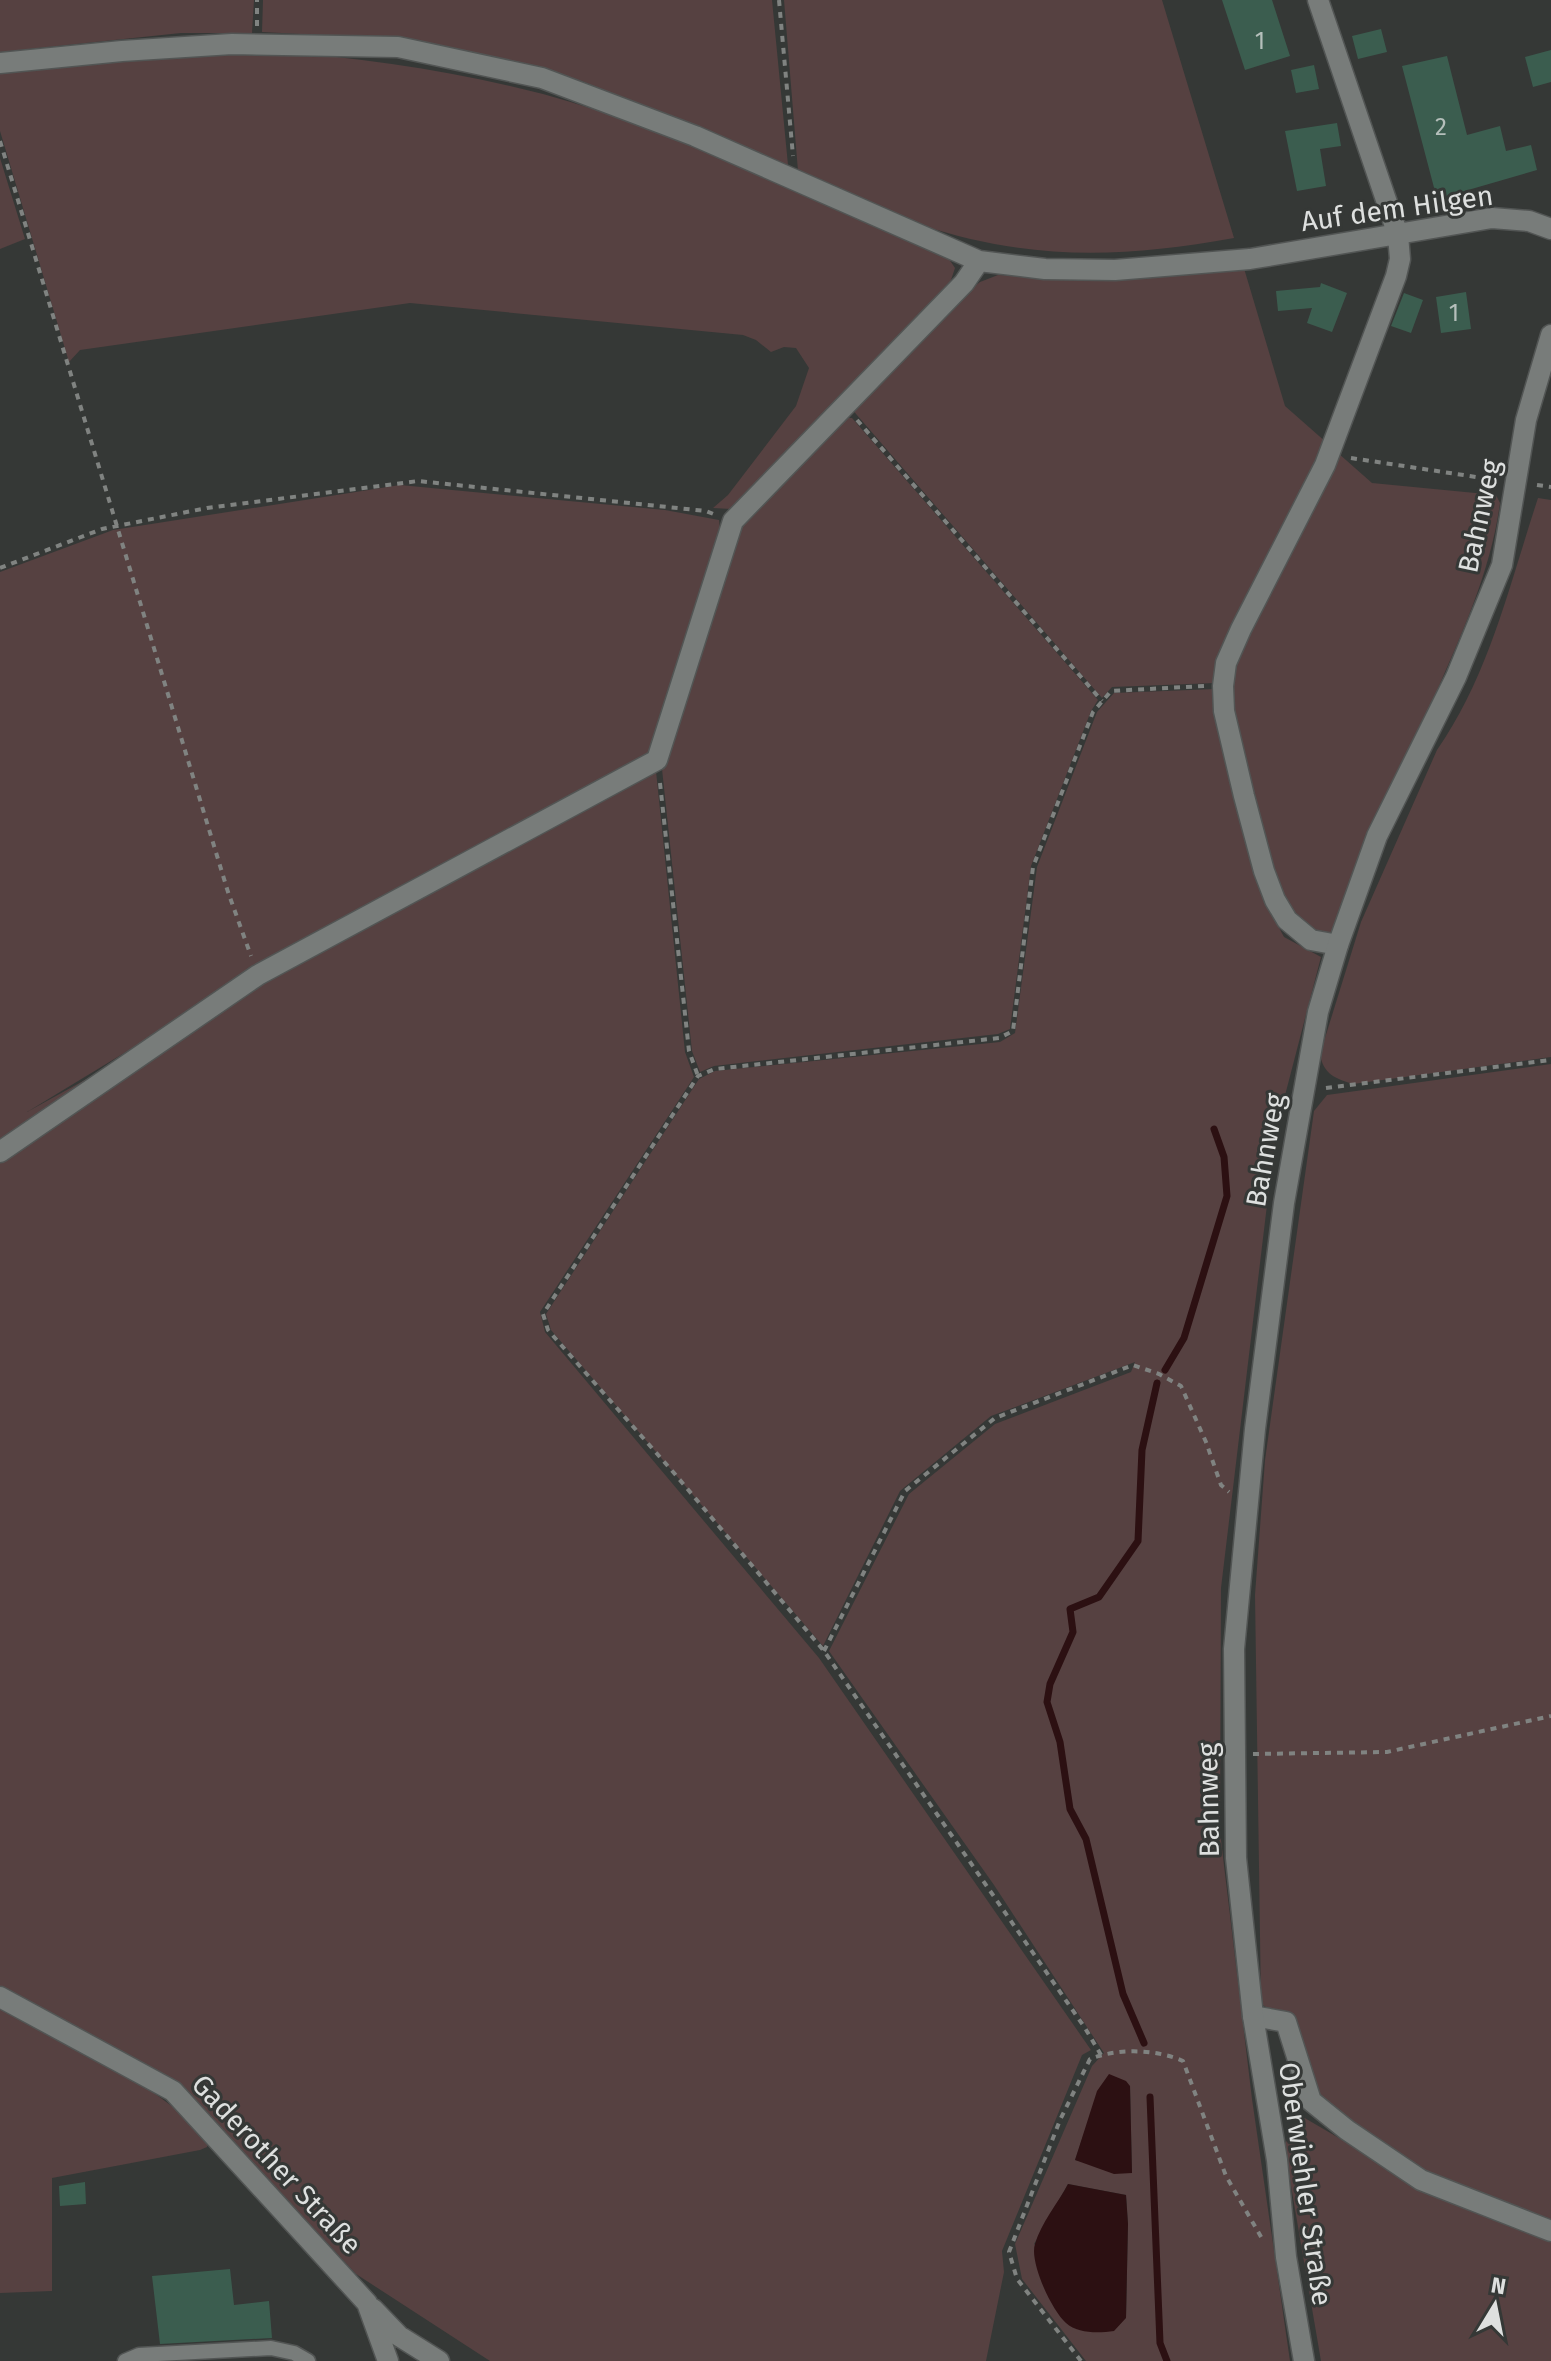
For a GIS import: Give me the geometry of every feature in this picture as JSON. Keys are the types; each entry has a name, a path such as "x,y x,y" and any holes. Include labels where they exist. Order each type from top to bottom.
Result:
{"street":[{"path":"1318,0 1398,235 1400,259 1329,455 1241,629 1226,663 1223,686 1224,711 1244,796 1275,900 1287,920 1311,940 1338,945"},
{"name":"Auf dem Hilgen","path":"0,63 232,44 398,47 542,78 695,136 979,261 1045,269 1115,270 1250,259 1492,218 1529,221 1551,229"},
{"path":"0,1152 258,975 657,760 733,521 964,283 979,261"},
{"name":"Bahnweg","path":"1253,2016 1236,1858 1234,1649 1247,1506 1284,1203 1304,1090 1318,1012 1377,836 1456,677 1502,565 1526,420 1551,335"},
{"name":"Gaderother Straße","path":"0,1997 173,2091 367,2303 388,2361"},
{"path":"1253,2016 1286,2022 1311,2101 1347,2130 1421,2180 1551,2231"},
{"name":"Oberwiehler Straße","path":"1253,2016 1277,2160 1286,2257 1304,2361"},
{"path":"367,2303 399,2336 439,2361"}],"lane":[{"path":"125,2361 139,2355 271,2348 294,2353 308,2361"}],"path":[{"path":"779,0 793,144 792,179"},
{"path":"0,141 223,877 258,975"},
{"path":"845,406 1102,701"},
{"path":"1329,455 1551,487"},
{"path":"0,568 102,529 207,508 418,481 706,511 733,521"},
{"path":"1101,2055 824,1651 548,1330 543,1314 698,1076 715,1069 999,1038 1013,1031 1033,867 1093,712 1111,691 1187,685 1223,686"},
{"path":"657,760 689,1051 698,1076"},
{"path":"1304,1090 1360,1086 1551,1060"},
{"path":"824,1651 905,1491 995,1418 1133,1365 1181,1386 1221,1485 1247,1506"},
{"path":"1234,1755 1387,1752 1551,1716"},
{"path":"1081,2361 1017,2279 1009,2252 1060,2120 1090,2059 1109,2052 1166,2054 1183,2061 1226,2176 1261,2240 1286,2257"}],"shaded area":[{"path":"0,0 254,0 252,33 181,33 0,52"},
{"path":"263,0 772,0 788,165 582,81 396,39 262,32"},
{"path":"784,0 1162,0 1234,238 1115,252 1039,250 1001,245 921,225 798,171"},
{"path":"272,51 341,57 442,72 543,94 594,109 748,169 949,259 955,268 948,289 731,509 713,508 728,495 796,406 809,368 796,348 784,347 771,352 756,340 743,335 410,303 80,350 69,362 0,131 0,71 108,60"},
{"path":"0,158 25,239 0,249"},
{"path":"1243,265 1285,406 1327,443 1215,683 1112,687 1102,698 850,407 966,293 980,282 998,275 1101,280"},
{"path":"840,418 852,418 1098,700 1031,866 1010,1029 998,1034 714,1066 700,1072 692,1051 662,769 731,539 747,514"},
{"path":"1338,453 1372,483 1496,495 1500,503 1483,576 1446,670 1331,933 1313,934 1284,903 1270,867 1232,722 1230,693 1235,664"},
{"path":"400,485 665,510 719,520 720,530 650,752 633,767 261,970 27,1112 296,963 656,771 685,1052 694,1077 540,1312 545,1332 819,1658 1091,2050 1082,2055 1002,2251 1004,2272 986,2361 490,2361 356,2274 189,2096 0,1991 0,572 113,530"},
{"path":"1538,498 1551,500 1551,1057 1353,1084 1327,1071 1320,1054 1361,922 1437,750 1471,691 1484,660"},
{"path":"1215,689 1270,911 1284,937 1321,957 1276,1130 1221,1588 1220,1832 1252,2099 1290,2361 1086,2361 1022,2279 1015,2244 1092,2066 1104,2053 994,1885 829,1651 909,1494 995,1424 1131,1372 1135,1362 991,1416 900,1491 823,1646 551,1330 546,1314 699,1079 715,1071 1000,1042 1015,1033 1037,867 1097,712 1114,693","holes":["1130,2086 1132,2173 1075,2160 1086,2128","1068,2184 1126,2195 1126,2318 1034,2244"]},
{"path":"1551,1064 1551,2225 1439,2181 1321,2101 1283,2017 1261,2004 1255,1595 1265,1460 1314,1111 1327,1095"},
{"path":"0,2008 134,2078 181,2113 209,2141 207,2147 200,2150 52,2178 52,2291 0,2293"},
{"path":"1109,2074 1130,2086 1132,2173 1114,2174 1075,2160 1097,2091"},
{"path":"1303,2117 1409,2179 1551,2236 1551,2361 1321,2361 1284,2145"},
{"path":"1068,2184 1126,2195 1126,2318 1114,2331 1083,2331 1071,2327 1060,2317 1038,2274 1035,2244"}],"building":[{"path":"1222,0 1272,0 1290,56 1245,70"},
{"path":"1381,29 1387,52 1358,59 1352,36"},
{"path":"1551,50 1551,82 1533,87 1525,57"},
{"path":"1447,56 1467,135 1500,126 1506,151 1531,145 1537,170 1437,199 1402,66"},
{"path":"1314,65 1319,89 1296,93 1291,70"},
{"path":"1337,123 1341,146 1320,149 1326,186 1297,191 1285,131"},
{"path":"1321,283 1347,293 1332,332 1307,323 1312,308 1278,311 1276,291 1320,287"},
{"path":"1466,292 1471,329 1441,333 1436,297"},
{"path":"1404,293 1423,300 1411,333 1391,326"},
{"path":"85,2182 86,2204 60,2206 59,2186"},
{"path":"230,2269 234,2305 269,2301 272,2338 160,2344 152,2276"}],"waterway":[{"path":"1165,1370 1184,1338 1227,1196 1224,1157 1214,1129"},
{"path":"1144,2043 1123,1994 1086,1839 1070,1809 1060,1742 1047,1702 1050,1684 1073,1632 1070,1609 1099,1597 1138,1541 1142,1450 1157,1383"},
{"path":"1150,2097 1160,2343 1167,2361"}]}
